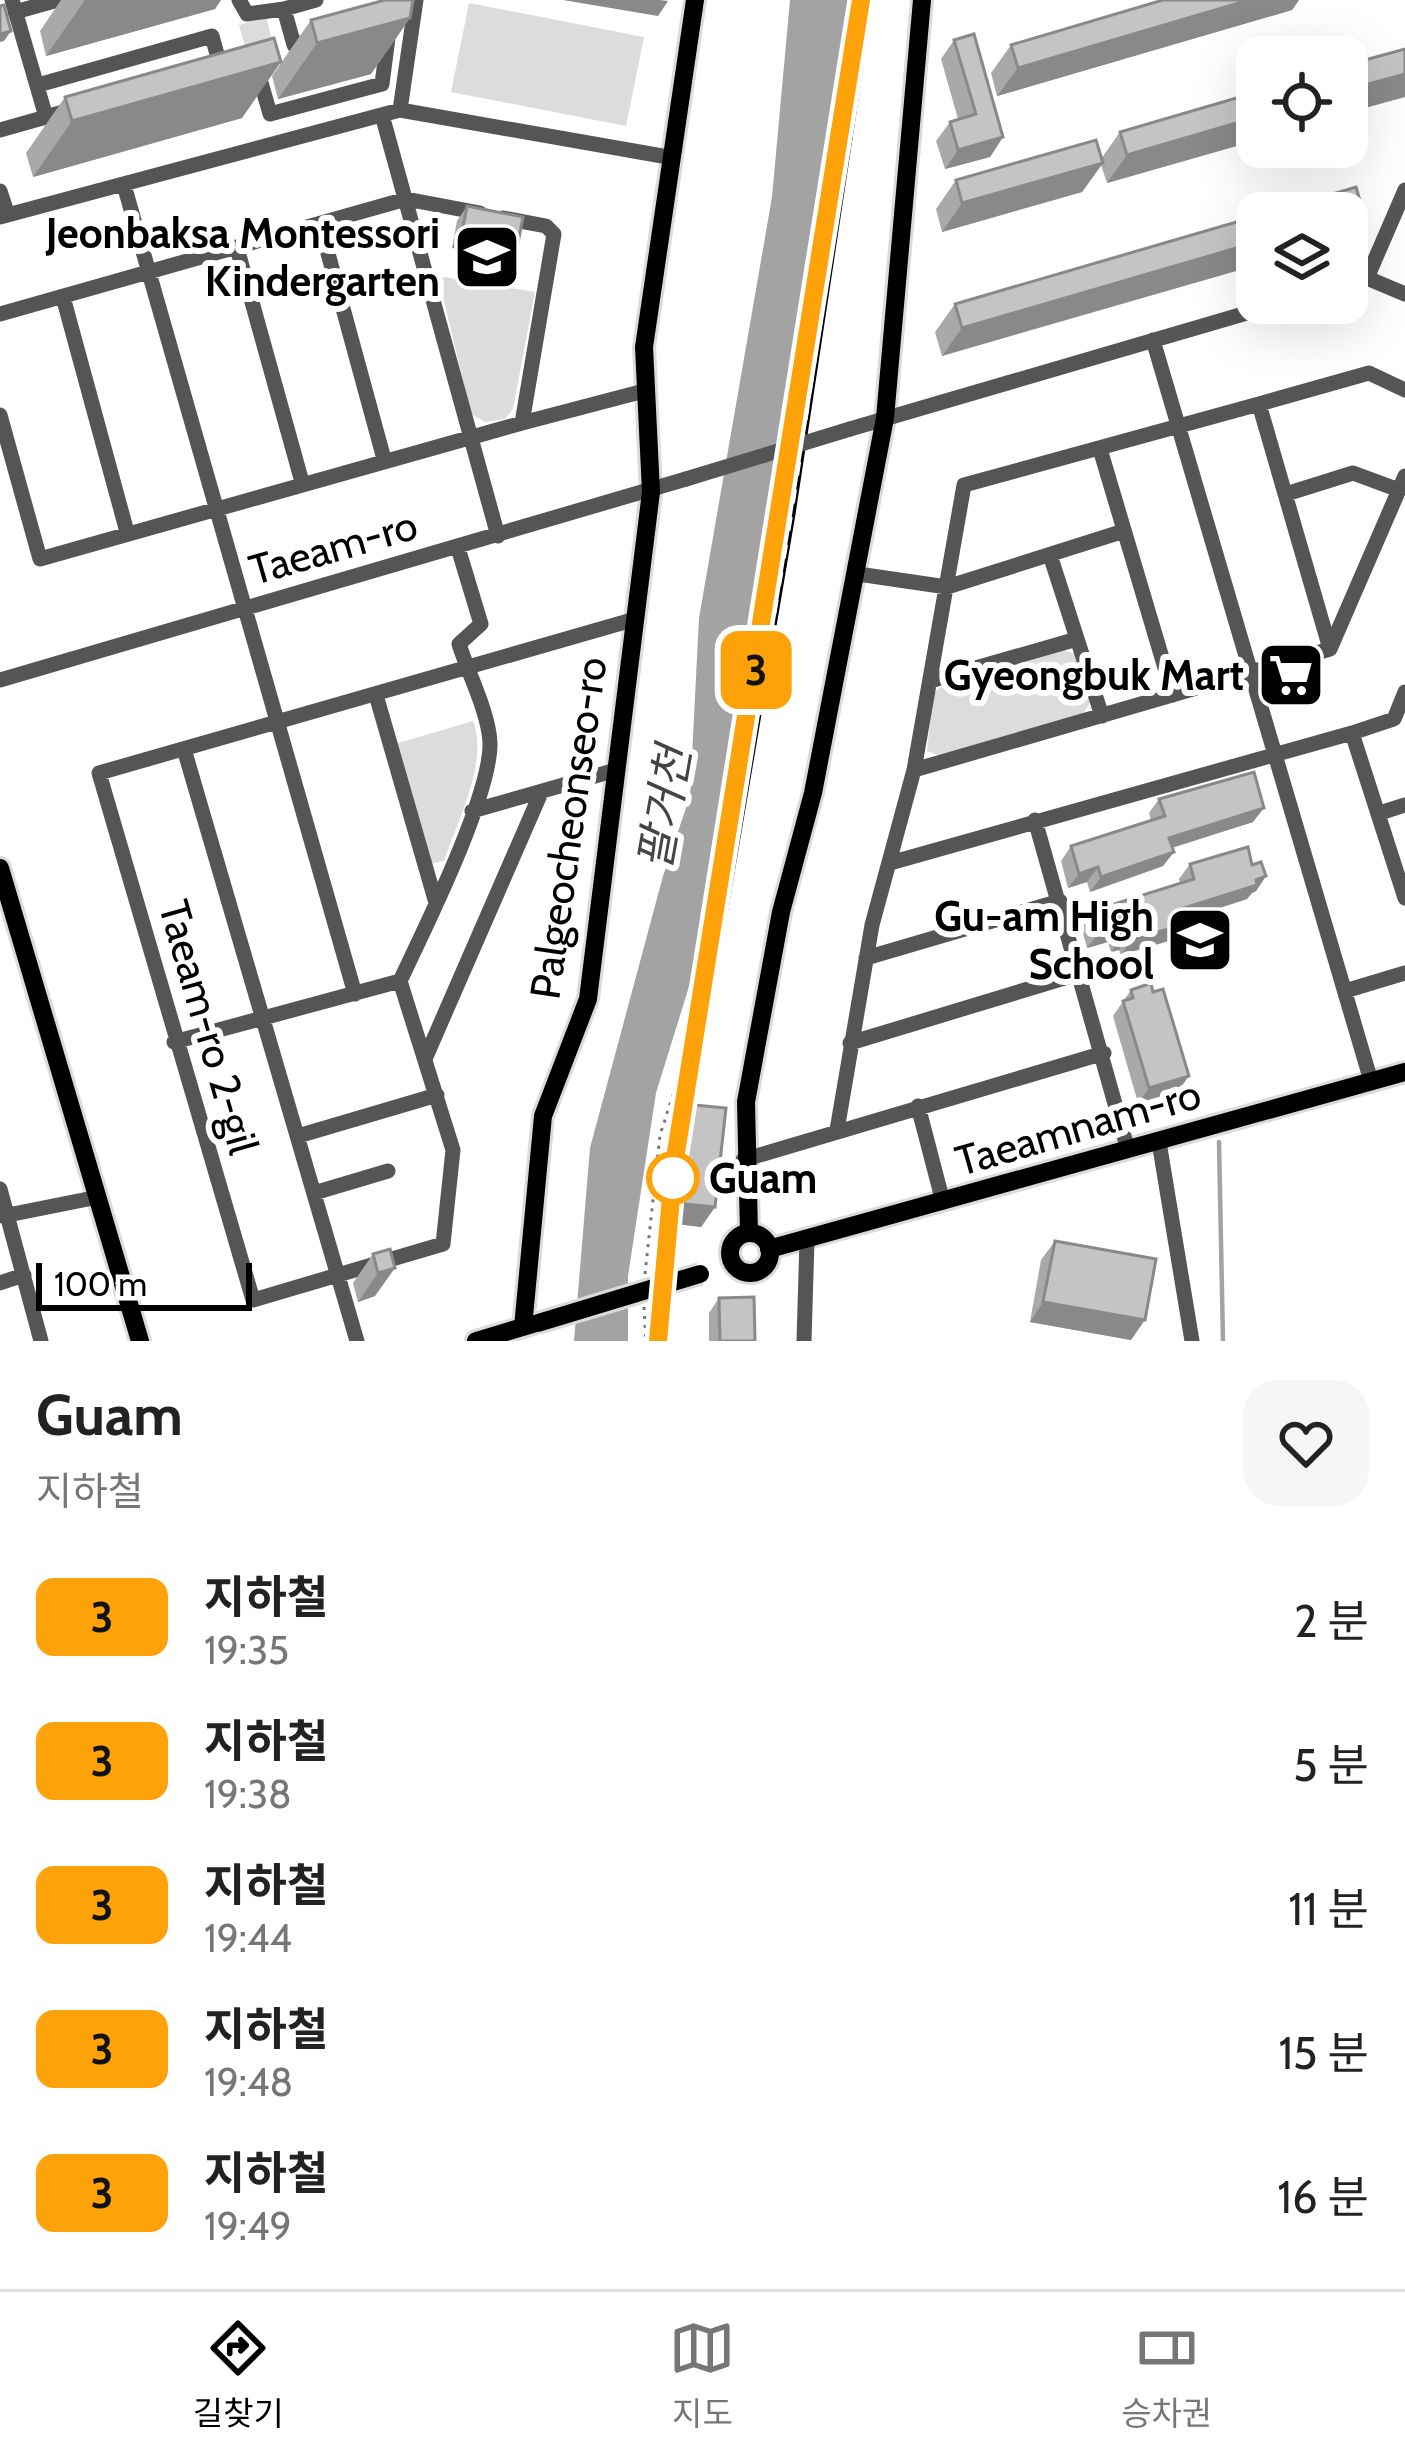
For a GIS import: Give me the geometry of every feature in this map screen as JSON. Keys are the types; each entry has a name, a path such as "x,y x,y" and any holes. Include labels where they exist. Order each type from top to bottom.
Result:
{"main road":[{"name":"Palgeocheonseo-ro","path":"528,1330 543,1117 588,1000 651,491 644,347 668,157 695,0"},
{"path":"749,1233 743,1160 746,1102 773,952 814,793 885,418 922,0"},
{"path":"0,868 4,897 140,1341"},
{"name":"Taeamnam-ro","path":"769,1249 1405,1072"},
{"path":"749,1233 763,1238 769,1249 759,1271 740,1270 731,1261 734,1241 749,1233"},
{"path":"476,1341 528,1330 731,1261"}],"street":[{"path":"46,117 14,6 58,0"},
{"path":"238,0 247,14 316,0"},
{"path":"400,110 416,0"},
{"path":"284,9 297,56 257,68 270,114 382,83 392,9"},
{"path":"371,23 392,9"},
{"path":"294,45 333,34"},
{"path":"38,85 212,36 221,69 200,75"},
{"path":"0,130 90,105"},
{"path":"0,191 4,216 400,110 668,157"},
{"path":"382,115 497,536"},
{"path":"124,185 355,994"},
{"path":"1368,276 1405,190"},
{"path":"0,314 406,199 547,226 554,234 522,423"},
{"path":"320,224 384,459"},
{"path":"237,248 302,482"},
{"path":"1368,278 1405,294"},
{"path":"63,297 127,532"},
{"path":"885,418 1236,316"},
{"path":"1153,340 1371,1081"},
{"path":"837,1130 866,958 914,770 964,485 1369,373 1405,390"},
{"path":"0,415 40,559 384,459 644,391"},
{"path":"1259,404 1330,649"},
{"name":"Taeam-ro","path":"0,680 885,418"},
{"path":"1100,448 1173,695"},
{"path":"1286,494 1353,473 1402,483 1330,649"},
{"path":"858,574 947,587 1124,531"},
{"path":"338,1274 443,1244 453,1150 400,981 472,811 490,743 459,644 481,624 458,548"},
{"path":"1050,554 1102,716"},
{"name":"Palgeocheonseo-ro","path":"184,749 632,620"},
{"path":"930,681 1077,639"},
{"path":"914,770 1330,649"},
{"path":"890,863 1352,733 1394,719 1405,692"},
{"path":"376,695 436,903"},
{"path":"1352,733 1404,890"},
{"path":"184,749 358,1341"},
{"name":"Taeam-ro 2-gil","path":"184,749 100,773 174,1042 253,1300 338,1274"},
{"path":"472,811 616,770"},
{"path":"425,1059 540,795"},
{"path":"1380,813 1405,806"},
{"path":"1035,820 1128,1150"},
{"path":"866,958 1060,901"},
{"path":"850,1043 1081,973"},
{"path":"1345,991 1405,973"},
{"path":"174,1042 400,981"},
{"path":"743,1160 1104,1053"},
{"path":"298,1136 437,1095"},
{"path":"918,1106 943,1202"},
{"path":"1159,1142 1192,1341"},
{"path":"314,1192 388,1171"},
{"path":"0,1189 41,1341"},
{"path":"4,1215 98,1197"},
{"path":"804,1341 807,1240"},
{"path":"0,1282 24,1275"}],"path":[{"path":"646,1341 645,1250 660,1136 698,1018 715,929 810,358 860,0"}],"shaded area":[{"path":"790,0 853,0 798,376 757,564 749,696 705,935 656,1093 628,1276 628,1341 574,1341 590,1148 663,876 690,796 699,618 772,197"},
{"path":"469,3 644,37 626,126 451,92"},
{"path":"266,17 275,50 248,58 239,25"},
{"path":"438,276 535,292 513,409 505,419 485,422 471,414"},
{"path":"1060,649 1076,654 1091,701 1083,714 940,756 927,751 933,694 943,685"},
{"path":"473,721 477,754 469,791 444,861 429,864 395,744"}],"building":[{"path":"385,0 413,0 410,18 317,43 311,20"},
{"path":"1163,0 1249,0 1018,68 1011,45"},
{"path":"4,5 11,31 0,34 0,6"},
{"path":"974,34 1003,137 958,150 950,122 976,114 954,40"},
{"path":"274,38 281,62 72,121 65,97"},
{"path":"1405,49 1405,74 1368,84 1368,59"},
{"path":"1236,98 1236,123 1127,155 1120,132"},
{"path":"1096,140 1103,163 962,203 956,180"},
{"path":"467,206 523,217 515,259 496,256 498,248 469,243 471,234 462,233"},
{"path":"1236,222 1236,248 962,328 955,304"},
{"path":"1254,772 1264,808 1169,838 1174,852 1101,877 1098,867 1079,874 1071,846 1165,816 1159,799"},
{"path":"1248,847 1252,865 1261,862 1266,876 1256,880 1257,885 1181,909 1185,924 1131,940 1129,935 1121,938 1119,927 1098,934 1092,911 1194,879 1190,864"},
{"path":"1151,983 1153,992 1163,989 1189,1076 1149,1088 1123,1001 1133,998 1131,990"},
{"path":"685,1104 726,1108 715,1207 674,1203"},
{"path":"1055,1241 1156,1259 1145,1320 1043,1302"},
{"path":"390,1249 395,1268 378,1273 373,1254"},
{"path":"754,1297 755,1341 720,1341 719,1298"}],"waterway":[{"path":"1219,1142 1223,1341"}],"railway":[{"path":"685,1138 791,514 869,0"},
{"path":"666,1341 678,1192"}],"metro line":[{"name":"3","path":"658,1341 674,1165 861,0"}],"place":[{"name":"Jeonbaksa Montessori Kindergarten","path":"487,257"},
{"name":"Gyeongbuk Mart","path":"1291,675"},
{"name":"Gu-am High School","path":"1200,940"},
{"name":"Guam","path":"673,1178"}],"water label":[{"name":"팔거천","path":"664,808"}]}
